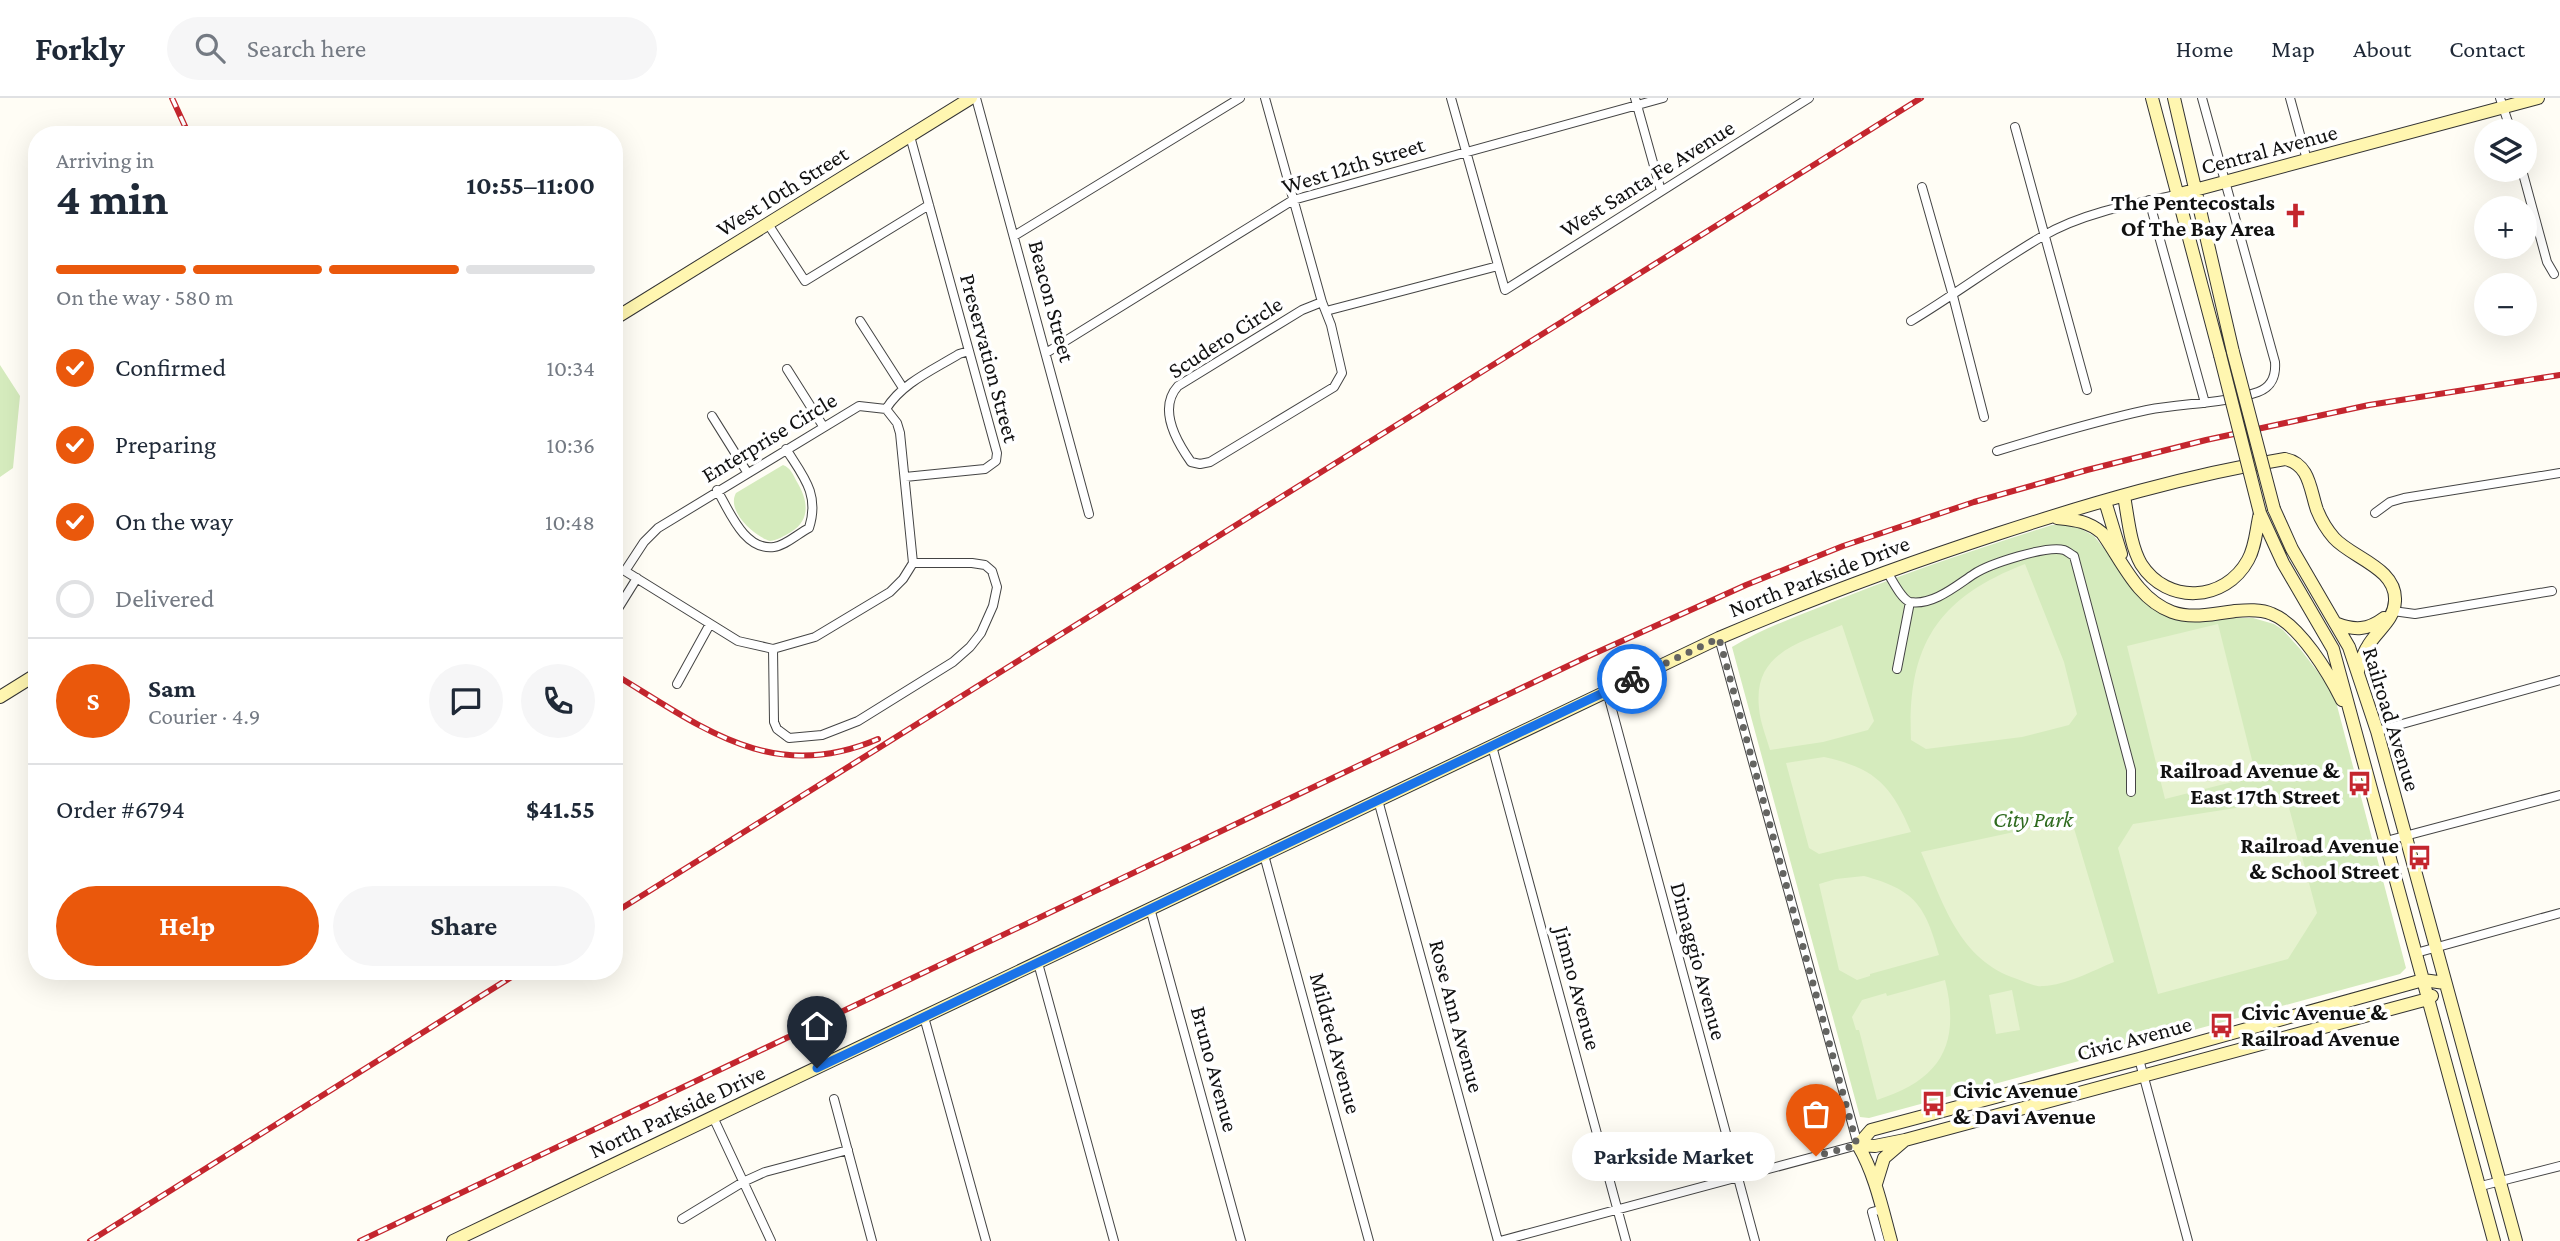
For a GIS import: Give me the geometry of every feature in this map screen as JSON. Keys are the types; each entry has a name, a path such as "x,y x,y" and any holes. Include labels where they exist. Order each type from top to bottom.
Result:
{"street":[{"name":"West 10th Street","path":"623,313 971,98"},
{"name":"Beacon Street","path":"976,98 1089,514"},
{"path":"1014,236 1240,98"},
{"path":"1265,98 1326,311 1498,266 1451,98"},
{"name":"West 12th Street","path":"1046,353 1293,200 1636,102 1663,98"},
{"name":"West Santa Fe Avenue","path":"1498,266 1505,290 1810,98"},
{"name":"Railroad Avenue","path":"2152,98 2260,513 2283,562 2333,649 2494,1241"},
{"name":"Railroad Avenue","path":"2174,98 2233,352 2274,509 2292,549 2349,647 2358,671 2406,835 2516,1241"},
{"path":"1997,451 2093,423 2260,391 2271,383 2276,373 2275,362 2202,98"},
{"path":"2290,98 2307,160"},
{"name":"Central Avenue","path":"1911,321 2044,235 2096,214 2307,160 2502,102 2538,98"},
{"path":"1636,102 1661,191"},
{"path":"2502,102 2507,119"},
{"path":"2015,127 2087,390"},
{"name":"Preservation Street","path":"905,477 985,469 996,461 997,453 910,136"},
{"path":"2525,182 2546,262 2554,274"},
{"path":"1922,187 1984,417"},
{"path":"2150,201 2204,403"},
{"path":"768,224 805,281 929,205"},
{"name":"Scudero Circle","path":"1322,302 1302,310 1178,386 1171,394 1168,416 1191,461 1200,464 1210,462 1334,387 1339,381 1342,366 1326,311"},
{"path":"860,321 903,388"},
{"path":"625,571 738,641 773,649 815,637 890,592 903,579 913,563 900,433 891,413 886,409 903,388 959,354 969,351"},
{"path":"787,369 823,426"},
{"name":"Enterprise Circle","path":"625,571 644,542 658,528 717,490 859,406 886,409"},
{"path":"712,416 747,472"},
{"path":"717,490 739,528 762,546 776,547 808,528 814,513 813,500 808,484 786,449"},
{"name":"North Parkside Drive","path":"453,1241 1719,638 1787,608 2049,517 2224,469 2291,460 2307,476 2319,513 2335,539 2384,574 2392,584 2395,600 2393,611"},
{"path":"2375,513 2390,502 2404,498 2560,473"},
{"path":"2124,496 2141,564 2164,587 2184,593 2196,594 2220,587 2238,573 2252,550 2260,513"},
{"path":"2105,501 2124,564"},
{"path":"2049,517 2084,521 2094,526 2102,533 2141,591 2171,612 2186,615 2258,611 2272,614 2285,622 2300,636 2326,671 2355,727"},
{"path":"1887,572 1905,599 1927,601 1977,572 2020,557 2049,550 2063,550 2074,555 2132,770 2131,792"},
{"path":"773,649 774,722 777,729 789,738 822,735 858,721 953,662 975,640 993,606 998,587 995,576 985,565 913,563"},
{"path":"623,601 637,578"},
{"path":"2335,623 2346,628 2366,629 2393,611 2415,614 2552,591"},
{"path":"1897,669 1910,601"},
{"path":"2358,671 2365,649 2387,623 2393,611"},
{"path":"677,684 710,624"},
{"path":"1719,638 1857,1145 1868,1162 1876,1184 1891,1241"},
{"path":"0,697 28,680"},
{"path":"2377,731 2560,680"},
{"name":"Dimaggio Avenue","path":"1606,691 1755,1241"},
{"name":"Jimno Avenue","path":"1492,746 1626,1241"},
{"path":"2386,841 2560,795"},
{"name":"Rose Ann Avenue","path":"1378,800 1499,1241"},
{"name":"Mildred Avenue","path":"1264,855 1369,1241"},
{"name":"Bruno Avenue","path":"1150,908 1241,1241"},
{"path":"2416,953 2560,914"},
{"path":"1038,963 1114,1241"},
{"name":"Civic Avenue","path":"1857,1145 1871,1130 2423,980 2445,984"},
{"name":"Civic Avenue","path":"1857,1145 1875,1146 1905,1140 2428,999 2445,984"},
{"path":"924,1017 986,1241"},
{"path":"2139,1059 2188,1241"},
{"path":"834,1099 872,1241"},
{"path":"713,1117 771,1241"},
{"path":"1876,1184 1884,1158 1905,1140"},
{"path":"1499,1241 1857,1145"},
{"path":"682,1219 743,1182 765,1172 848,1150"},
{"path":"2481,1186 2560,1166"},
{"path":"1880,1241 1872,1212 1883,1209"}],"green space":[{"path":"0,365 20,396 13,468 0,477"},
{"path":"783,465 792,472 801,489 805,516 791,532 770,541 743,522 734,500 736,493"},
{"name":"City Park","path":"2052,525 2074,525 2094,536 2148,603 2217,618 2253,618 2274,624 2301,650 2335,698 2406,968 2400,974 1869,1118 1860,1117 1732,647 1775,625 1877,585"},
{"path":"2025,564 2064,662 2077,714 2069,725 2022,737 1926,749 1911,740 1911,707 1922,652 1949,610 1995,577"},
{"path":"2218,624 2256,776 2165,799 2127,646"},
{"path":"1842,625 1874,721 1868,730 1823,742 1770,750 1759,708 1759,689 1764,674 1782,652"},
{"path":"1824,757 1856,767 1879,781 1896,802 1911,832 1819,854 1809,848 1786,763"},
{"path":"2287,800 2317,913 2288,959 2158,994 2118,848 2133,824"},
{"path":"2066,821 2073,825 2114,962 2070,980 2037,986 1997,970 1967,944 1946,910 1921,852"},
{"path":"1864,876 1895,887 1915,902 1929,924 1939,955 1857,980 1839,970 1819,884"},
{"path":"1945,980 1950,1023 1941,1056 1931,1070 1917,1082 1877,1100 1859,1030 1856,1030 1852,1017 1862,1000"},
{"path":"2012,990 2020,1030 1996,1034 1989,995"}],"railway":[{"path":"172,98 185,126"},
{"path":"623,907 1921,98"},
{"path":"360,1241 1591,655 1746,585 1843,546 1974,502 2206,440 2369,405 2560,375"},
{"path":"623,680 708,730 739,744 771,753 804,756 840,752 878,739"},
{"path":"90,1241 507,980"}],"way so far":[{"path":"1632,679 1719,638 1724,650 1857,1145 1816,1156"}],"place":[{"name":"The Pentecostals Of The Bay Area","path":"2295,215"},
{"name":"Railroad Avenue & East 17th Street","path":"2360,783"},
{"name":"Railroad Avenue & School Street","path":"2419,858"},
{"name":"Civic Avenue & Railroad Avenue","path":"2221,1025"},
{"name":"Civic Avenue & Davi Avenue","path":"1933,1103"},
{"name":"Parkside Market","path":"1816,1156"}],"route":[{"path":"817,1068 1632,679"}]}
